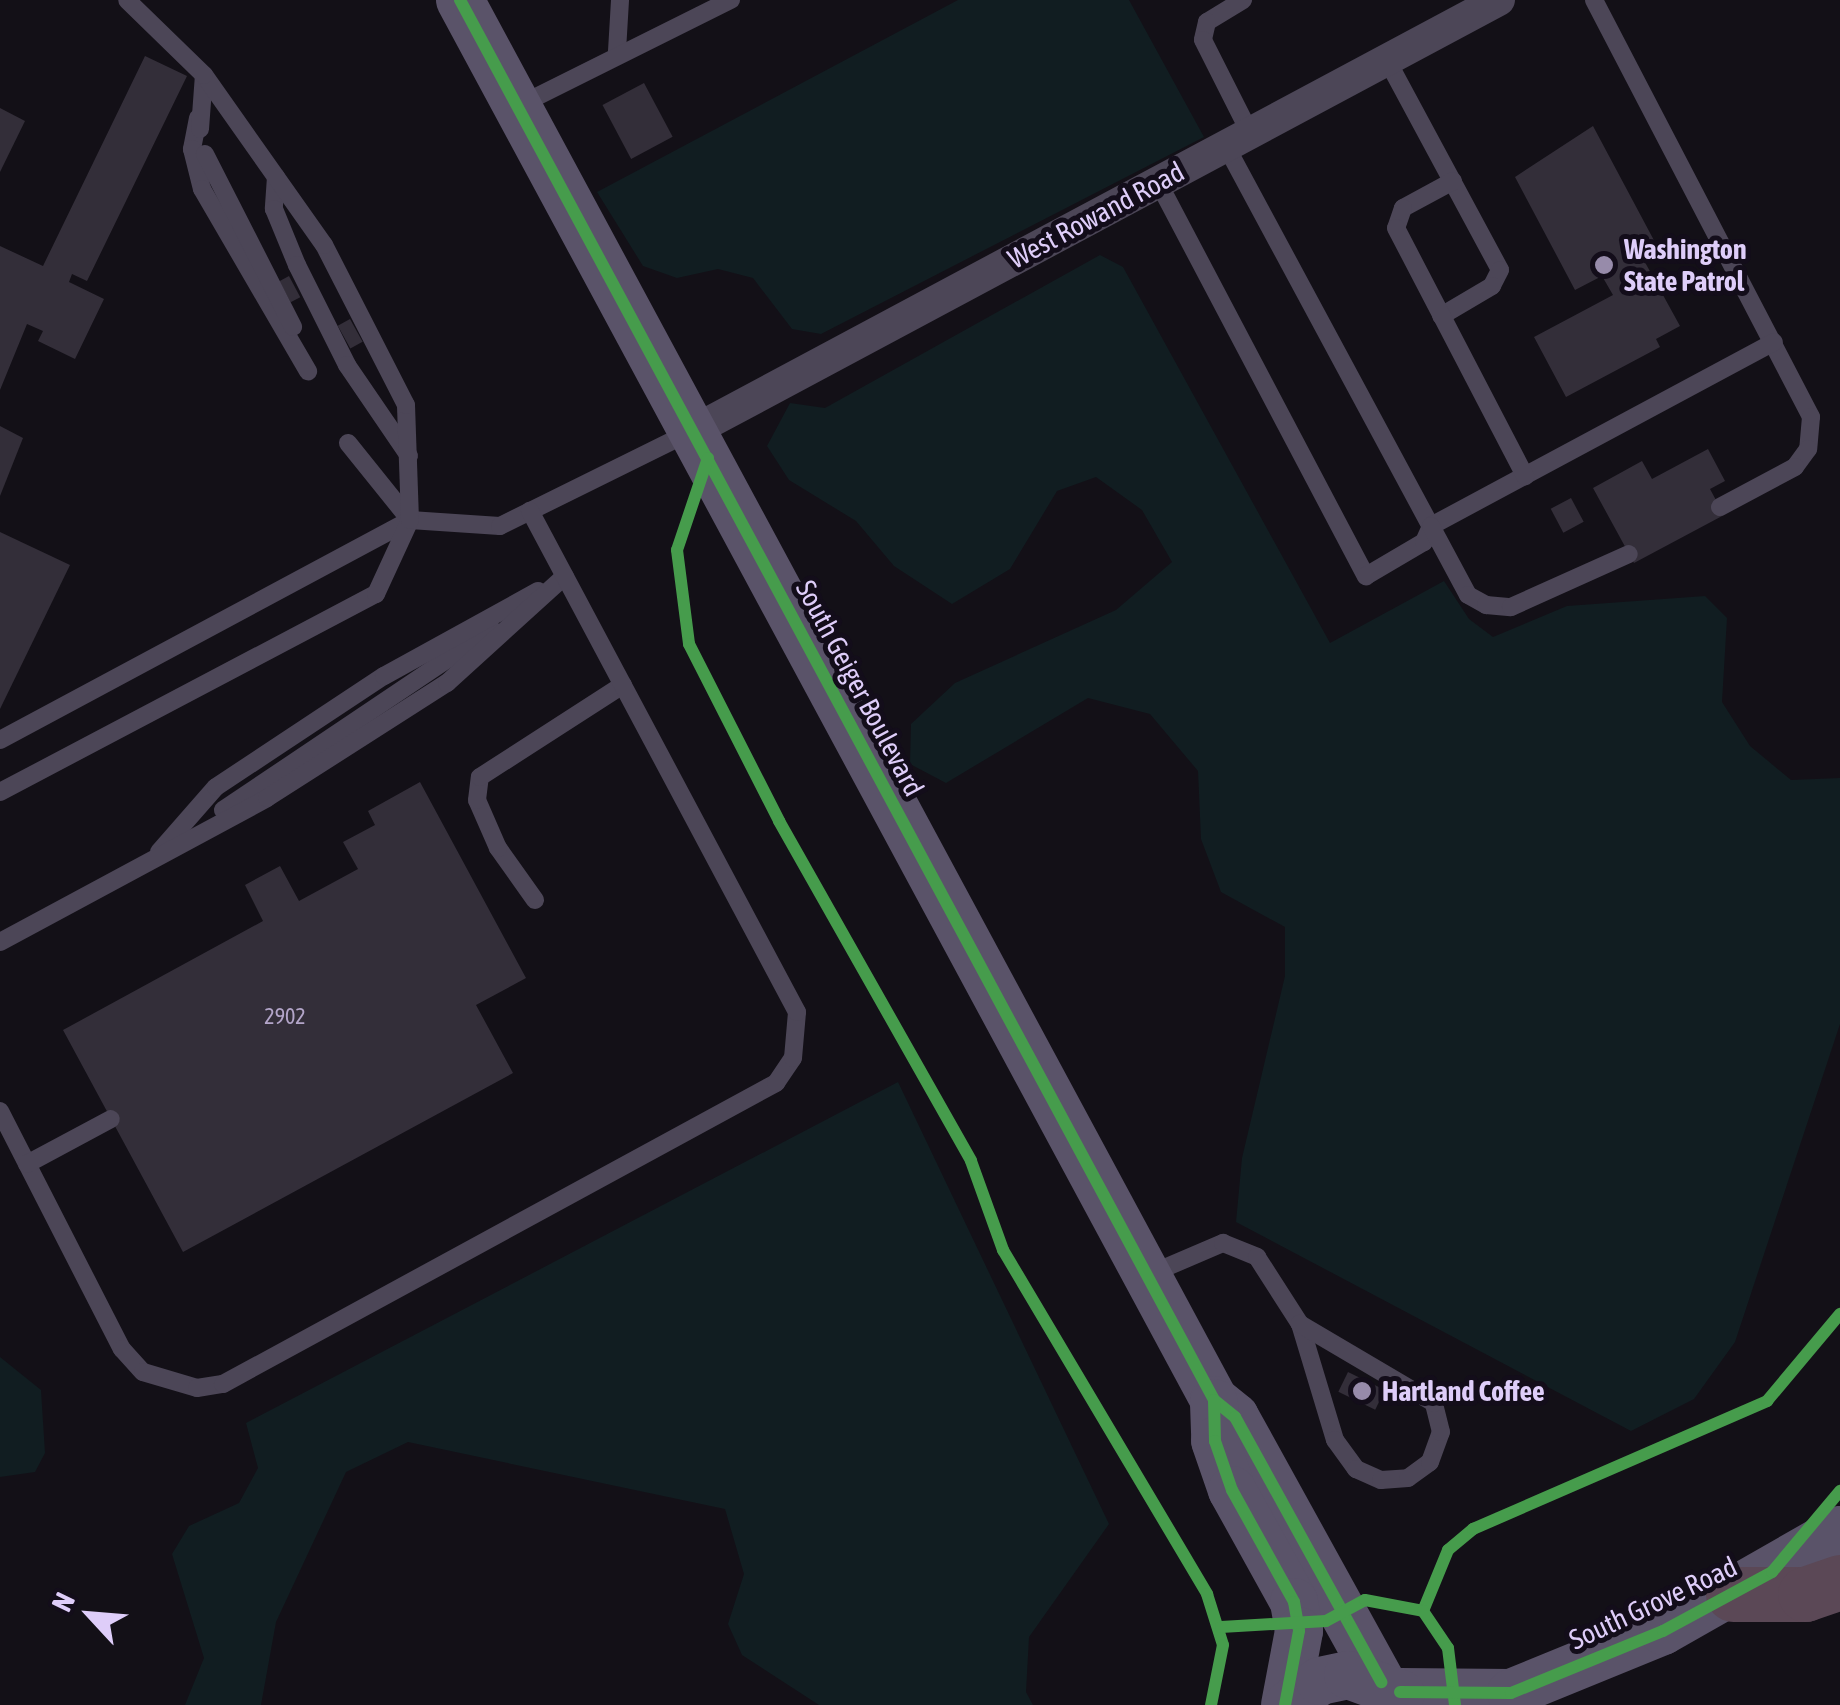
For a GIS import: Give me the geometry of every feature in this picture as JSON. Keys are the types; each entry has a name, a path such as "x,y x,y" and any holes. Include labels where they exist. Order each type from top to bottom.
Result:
{"highway":[{"path":"1753,1583 1805,1594 1840,1582"}],"street":[{"name":"South Geiger Boulevard","path":"460,0 1214,1400 1235,1417 1397,1693"},
{"name":"West Rowand Road","path":"693,431 1499,0"},
{"name":"South Geiger Boulevard","path":"1214,1400 1215,1441 1232,1490 1294,1602 1299,1631 1287,1705"},
{"name":"South Grove Road","path":"1753,1583 1840,1490"},
{"name":"South Grove Road","path":"1287,1705 1320,1681 1348,1675 1397,1693 1505,1699 1753,1583 1840,1530"}],"lane":[{"path":"0,792 376,594 410,520 412,461 406,405 324,245 204,75 127,0"},
{"path":"617,51 620,0"},
{"path":"518,106 617,51 706,19 731,0"},
{"path":"1242,0 1207,22 1203,40 1238,140 1468,595 1486,606 1512,607 1629,554"},
{"path":"1594,0 1811,418 1808,449 1795,467 1720,506"},
{"path":"1388,60 1500,270 1492,286 1441,316"},
{"path":"204,75 192,149 202,189 308,372"},
{"path":"198,118 208,170 293,327"},
{"path":"276,178 274,209 297,265 347,365 412,461"},
{"path":"1453,181 1403,208 1396,228 1525,476"},
{"path":"1158,182 1366,576 1424,542 1431,526 1774,342"},
{"path":"0,740 410,520 500,526 693,431"},
{"path":"348,444 410,520"},
{"path":"0,1111 122,1348 144,1372 197,1388 223,1384 776,1083 793,1058 797,1012 530,510"},
{"path":"0,942 267,798 446,683 565,576"},
{"path":"151,860 216,786 384,676 565,576"},
{"path":"535,900 498,848 477,800 480,777 623,685"},
{"path":"27,1164 111,1119"},
{"path":"1148,1276 1223,1243 1257,1258 1300,1324 1335,1440 1356,1470 1381,1480 1408,1478 1430,1462 1442,1432 1434,1404 1300,1324"}],"shaded area":[{"path":"958,0 1129,0 1204,137 821,334 792,329 753,278 718,269 677,278 643,266 597,192"},
{"path":"1100,255 1123,267 1330,643 1444,581 1469,619 1493,637 1567,606 1705,596 1727,618 1722,702 1750,746 1791,780 1840,778 1840,1024 1735,1342 1694,1399 1631,1431 1236,1222 1242,1158 1285,976 1285,927 1221,892 1201,839 1198,771 1150,714 1088,698 946,783 910,764 911,724 955,683 1116,610 1172,562 1142,510 1096,477 1057,491 1010,569 952,604 894,566 856,521 789,480 767,446 790,403 825,408"},
{"path":"898,1082 1109,1524 1029,1637 1026,1692 1033,1705 819,1705 742,1655 728,1624 744,1574 725,1509 408,1442 346,1472 276,1622 261,1705 185,1705 204,1658 172,1554 189,1526 239,1503 258,1468 246,1423"},
{"path":"0,1357 41,1390 45,1453 35,1472 0,1477"}],"building":[{"path":"145,56 187,76 87,281 72,274 69,282 104,299 75,359 38,341 43,331 27,324 0,390 0,246 43,266"},
{"path":"644,83 673,137 631,159 603,105"},
{"path":"0,108 25,121 0,172"},
{"name":"Washington State Patrol","path":"1593,126 1657,246 1641,255 1680,326 1656,339 1660,347 1566,397 1534,337 1613,295 1602,276 1575,290 1515,177"},
{"path":"289,276 300,297 291,302 279,281"},
{"path":"350,319 363,342 350,349 338,326"},
{"path":"0,426 23,438 0,496"},
{"path":"1708,449 1725,481 1710,489 1724,515 1634,563 1593,488 1642,461 1652,479"},
{"path":"1571,498 1584,522 1563,533 1551,509"},
{"path":"0,532 70,565 0,709"},
{"path":"420,782 526,978 476,1005 513,1073 183,1252 63,1030 263,921 245,885 280,866 299,901 358,869 343,842 375,825 368,811"},
{"name":"Hartland Coffee","path":"1348,1372 1385,1390 1375,1410 1338,1392"}],"cycle path":[{"path":"460,0 1214,1400 1235,1417 1381,1682"},
{"path":"708,458 677,550 689,644 779,821 971,1161 1003,1250 1207,1594 1223,1645 1211,1705"},
{"path":"1423,1611 1448,1550 1473,1529 1767,1401 1840,1314"},
{"path":"1214,1400 1215,1441 1232,1490 1294,1602 1299,1631 1285,1705"},
{"path":"1400,1692 1511,1693 1663,1631 1772,1572 1840,1491"},
{"path":"1221,1627 1326,1621 1365,1600 1423,1611 1448,1648 1455,1705"}],"place":[{"name":"Washington State Patrol","path":"1604,265"},
{"name":"Hartland Coffee","path":"1362,1391"}]}
